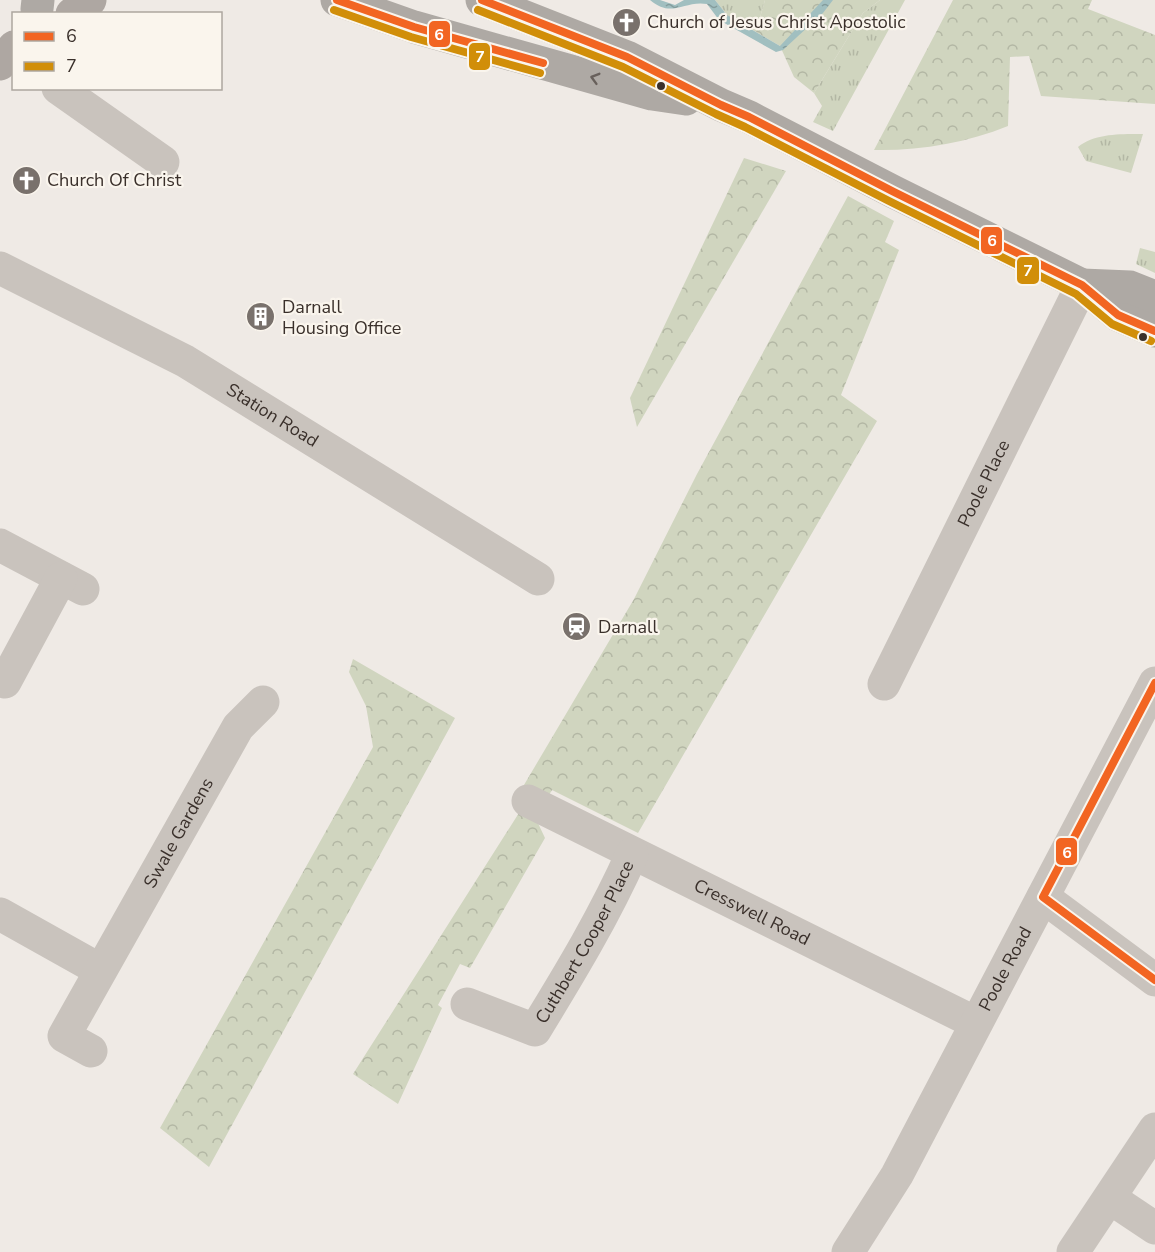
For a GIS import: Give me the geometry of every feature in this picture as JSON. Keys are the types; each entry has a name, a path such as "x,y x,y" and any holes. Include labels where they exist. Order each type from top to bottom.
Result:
{"highway":[{"path":"337,0 420,29 652,93 721,105"},
{"path":"482,0 627,57 749,117 894,192 1083,285 1118,315 1155,331"},
{"path":"1083,285 1130,287 1155,297"}],"main road":[{"path":"75,12 90,0"}],"street":[{"path":"61,90 163,162"},
{"name":"Station Road","path":"0,268 185,361 538,579"},
{"name":"Poole Place","path":"884,684 1083,285"},
{"path":"0,545 72,583 5,682"},
{"name":"Poole Road","path":"848,1252 897,1175 1043,897 1144,734 1155,683"},
{"name":"Swale Gardens","path":"91,1051 64,1036 238,727 263,702"},
{"name":"Cresswell Road","path":"528,801 976,1023"},
{"name":"Cuthbert Cooper Place","path":"467,1004 535,1030 575,965 621,880 632,854"},
{"path":"1043,897 1155,980"},
{"path":"0,914 100,970"},
{"path":"1073,1252 1155,1130"},
{"path":"1110,1198 1155,1228"}],"green space":[{"path":"715,0 765,0 756,32 727,15"},
{"path":"765,0 880,0 863,13 814,93 794,77 780,46 756,32"},
{"path":"880,0 905,0 833,131 813,122 822,106 814,93 863,13"},
{"path":"953,0 1092,0 1088,9 1155,35 1155,104 1041,96 1029,56 1010,57 1008,126 942,145 874,150"},
{"path":"1143,134 1131,173 1086,161 1078,147 1100,137"},
{"path":"744,158 786,171 637,427 630,398"},
{"path":"848,196 894,221 885,242 899,250 841,395 877,421 638,833 552,790 547,798 521,790 634,599 697,474"},
{"path":"1140,248 1155,252 1155,273 1136,264"},
{"path":"353,659 455,718 209,1167 160,1128 373,747 366,706 349,672"},
{"path":"524,805 536,819 545,838 470,968 460,964 438,1005 442,1008 398,1104 353,1074"}],"water":[{"path":"650,0 660,0 675,5 684,0 715,0 727,15 780,46 823,0 833,0 823,13 783,50 776,52 719,20 707,4 691,4 672,9"}],"transit line":[{"name":"6","path":"337,0 414,27 543,63"},
{"name":"6","path":"482,0 627,57 749,117 1082,285 1118,315 1155,331"},
{"name":"7","path":"334,10 411,37 540,73"},
{"name":"7","path":"478,10 623,67 745,127 1076,294 1112,324 1151,341"},
{"name":"6","path":"1155,683 1043,897 1155,980"}],"place":[{"name":"Church of Jesus Christ Apostolic","path":"626,22"},
{"name":"Church Of Christ","path":"26,180"},
{"name":"Darnall Housing Office","path":"261,317"},
{"name":"Darnall","path":"577,627"}]}
